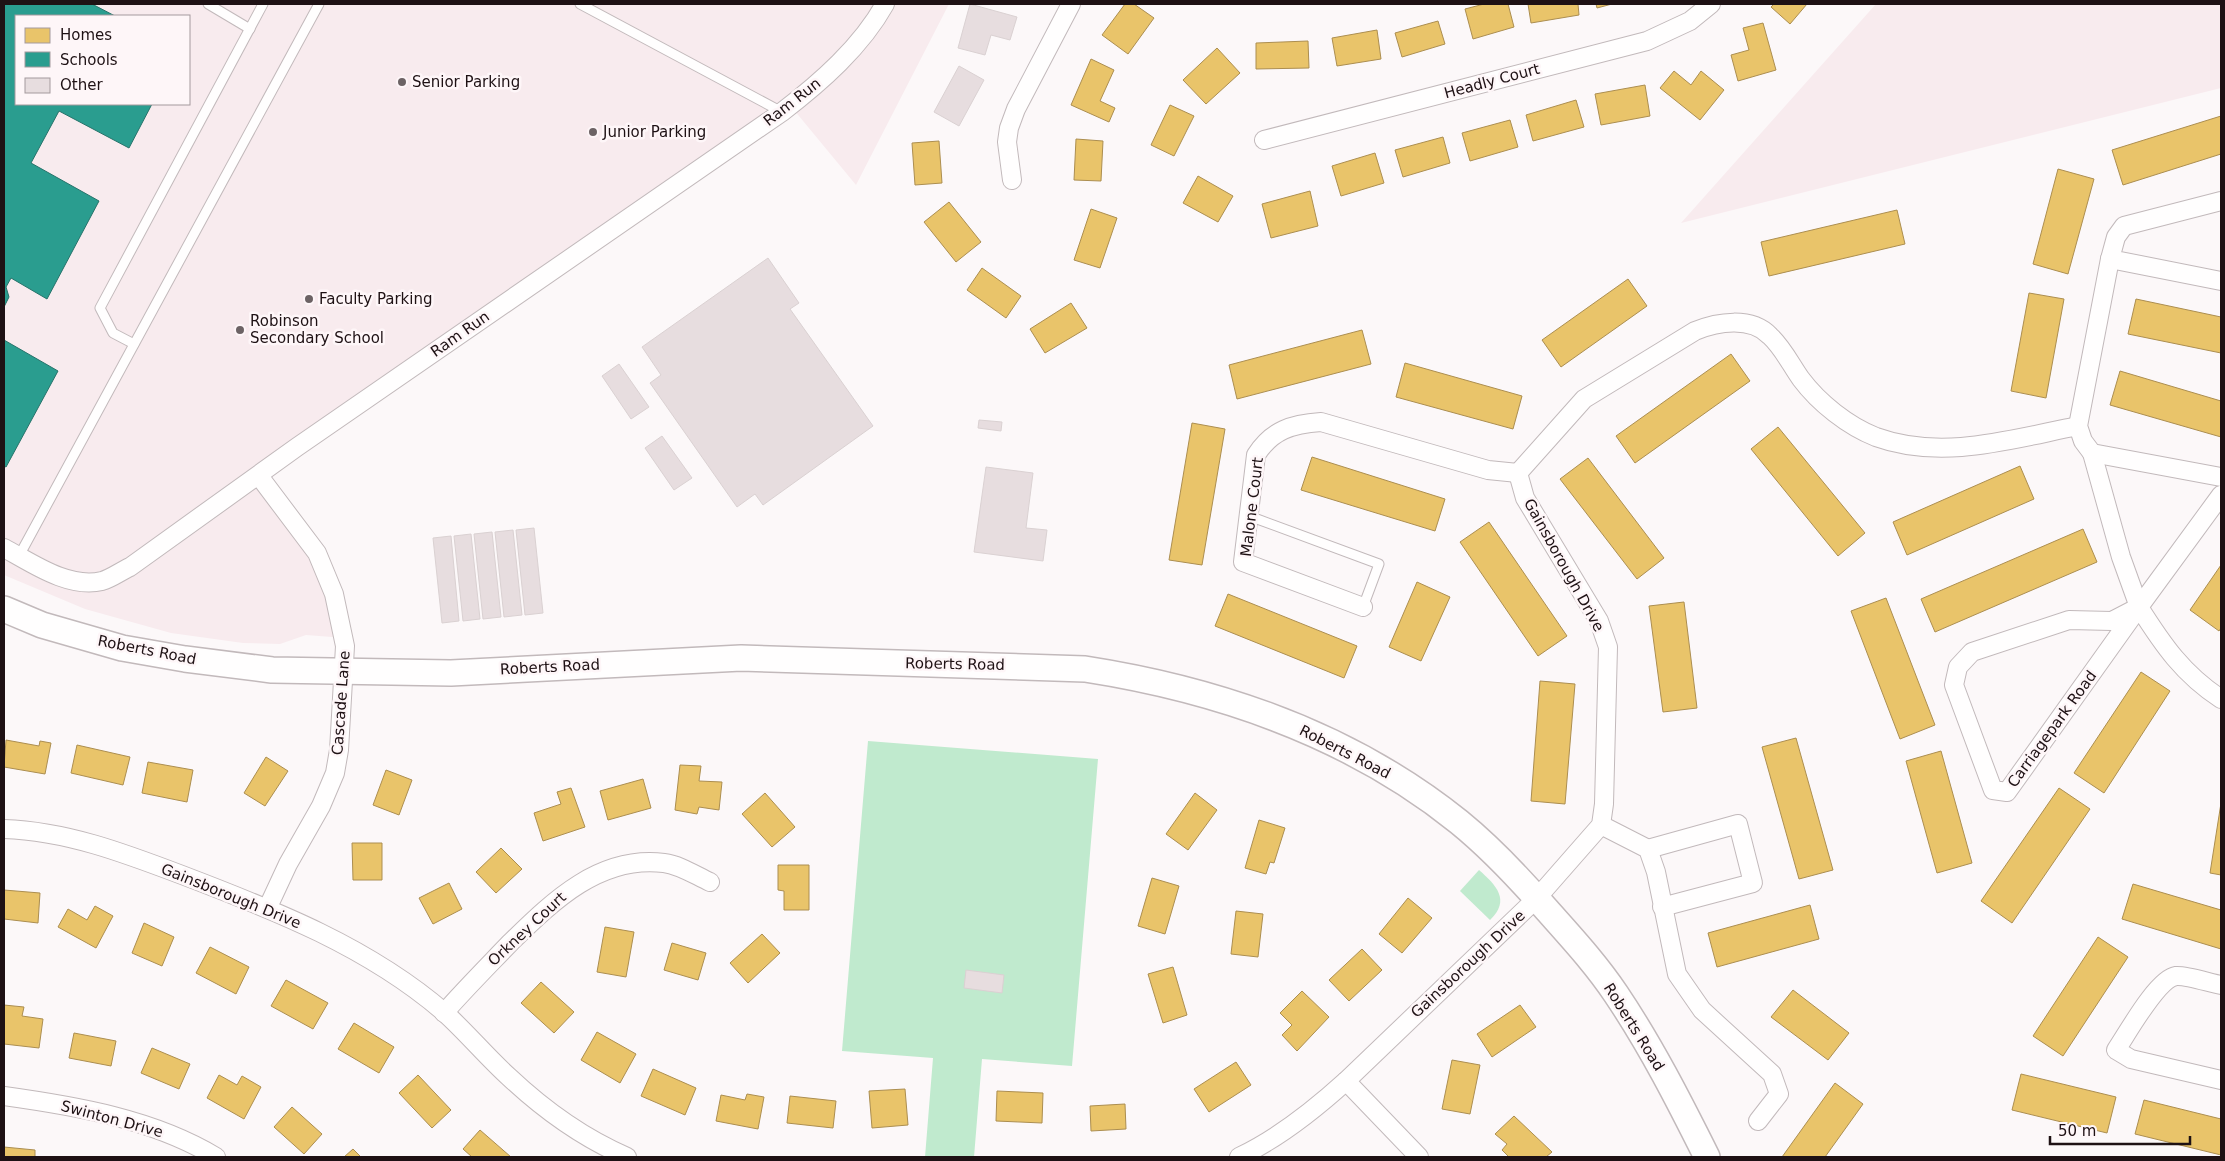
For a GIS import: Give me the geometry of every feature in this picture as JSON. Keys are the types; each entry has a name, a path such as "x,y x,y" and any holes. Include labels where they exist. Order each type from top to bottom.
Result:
{"main road":[{"name":"Roberts Road","path":"4,609 42,626 122,648 185,659 272,670 451,673 741,658 1039,666 1085,669 1136,677 1202,693 1253,709 1309,732 1366,760 1414,789 1459,822 1499,858 1582,948 1615,992 1651,1049 1707,1157"}],"street":[{"name":"Ram Run","path":"11,552 61,578 78,581 101,581 151,554 297,447 782,112 828,74 866,31 885,4"},
{"path":"1012,180 1007,142 1009,128 1016,109 1071,4"},
{"name":"Headly Court","path":"1264,140 1647,41 1690,21 1711,4"},
{"path":"2221,201 2124,226 2116,237 2110,259 2078,426 2083,441 2092,453 2121,557 2139,607 2169,653 2201,685 2221,699"},
{"path":"2110,259 2221,281"},
{"path":"1518,473 1584,399 1695,332 1714,324 1733,323 1750,325 1769,334 1802,380 1824,404 1862,430 1905,445 1936,449 1961,447 2078,426"},
{"name":"Malone Court","path":"1363,607 1243,562 1256,455 1264,442 1280,430 1301,424 1321,422 1488,470 1518,473"},
{"path":"2092,453 2221,477"},
{"name":"Gainsborough Drive","path":"1239,1157 1276,1137 1317,1107 1346,1082 1537,898 1601,825 1604,804 1608,646 1599,621 1525,498 1518,473"},
{"name":"Cascade Lane","path":"259,476 317,553 334,594 345,646 346,671 339,750 335,773 321,806 288,864 268,908"},
{"name":"Carriagepark Road","path":"2139,607 2112,621 2068,620 1972,652 1958,667 1954,685 1993,790 2007,792 2221,495"},
{"path":"1601,825 1648,849 1738,824 1754,883 1662,908"},
{"name":"Gainsborough Drive","path":"4,828 63,836 109,848 268,908 360,954 444,1013 541,1106 588,1138 627,1157"},
{"path":"1648,849 1656,872 1676,974 1702,1010 1772,1074 1779,1094 1758,1121"},
{"name":"Orkney Court","path":"444,1013 470,983 538,916 563,894 593,876 627,865 658,862 679,866 710,882"},
{"path":"2221,985 2176,976 2166,981 2155,992 2116,1050 2131,1059 2221,1080"},
{"path":"1346,1082 1419,1157"},
{"name":"Swinton Drive","path":"4,1096 87,1111 145,1125 184,1140 216,1157"}],"lane":[{"path":"208,4 250,29"},
{"path":"134,344 113,332 100,308 263,4"},
{"path":"11,552 134,344 319,4"},
{"path":"580,4 782,112"},
{"path":"1249,516 1379,564 1363,607"}],"shaded area":[{"name":"Robinson Secondary School","path":"4,4 949,4 856,185 794,110 268,474 318,553 345,638 306,635 280,644 243,643 171,633 85,609 4,575"},
{"path":"1876,4 2221,4 2221,88 1681,223"}],"green space":[{"path":"868,741 1098,759 1072,1066 982,1059 974,1157 925,1157 933,1058 842,1051"},
{"path":"1479,870 1491,881 1499,893 1500,906 1490,920 1460,891"}],"building: Homes":[{"path":"1125,4 1134,4 1154,18 1128,54 1102,35"},
{"path":"1484,4 1508,4 1514,27 1473,39 1465,9"},
{"path":"1528,4 1578,4 1579,15 1531,23"},
{"path":"1596,4 1612,4 1597,8"},
{"path":"1774,4 1807,4 1790,24 1771,7"},
{"path":"1438,21 1445,44 1402,57 1395,33"},
{"path":"1763,23 1776,70 1738,81 1731,55 1749,50 1743,28"},
{"path":"1377,30 1381,59 1337,66 1332,38"},
{"path":"1308,41 1309,68 1256,69 1256,43"},
{"path":"1217,48 1240,73 1206,104 1183,80"},
{"path":"1091,59 1114,70 1100,101 1115,108 1109,122 1071,105"},
{"path":"1674,71 1691,85 1701,71 1724,90 1700,120 1660,88"},
{"path":"1645,85 1650,116 1601,125 1595,94"},
{"path":"1576,100 1584,127 1533,141 1526,115"},
{"path":"1170,105 1194,116 1174,156 1151,145"},
{"path":"2221,116 2221,154 2123,185 2112,150"},
{"path":"1510,120 1518,147 1470,161 1462,133"},
{"path":"1443,137 1450,163 1403,177 1395,150"},
{"path":"1076,139 1103,141 1101,181 1074,180"},
{"path":"939,141 942,183 915,185 912,143"},
{"path":"1375,153 1384,183 1341,196 1332,166"},
{"path":"2058,169 2094,179 2068,274 2033,264"},
{"path":"1198,176 1233,196 1218,222 1183,203"},
{"path":"1310,191 1318,226 1271,238 1262,204"},
{"path":"949,202 981,242 956,262 924,222"},
{"path":"1091,209 1117,218 1100,268 1074,260"},
{"path":"1897,210 1905,244 1769,276 1761,242"},
{"path":"982,268 1021,296 1006,318 967,290"},
{"path":"1628,279 1647,306 1561,367 1542,340"},
{"path":"2029,293 2064,299 2046,398 2011,391"},
{"path":"2136,299 2221,317 2221,353 2128,334"},
{"path":"1071,303 1087,328 1045,353 1030,329"},
{"path":"1362,330 1371,364 1237,399 1229,365"},
{"path":"1731,354 1750,381 1635,463 1616,436"},
{"path":"1405,363 1522,396 1513,429 1396,397"},
{"path":"2120,371 2221,401 2221,437 2110,405"},
{"path":"1192,423 1225,429 1202,565 1169,560"},
{"path":"1778,427 1865,533 1838,556 1751,449"},
{"path":"1312,457 1445,499 1435,531 1301,490"},
{"path":"1588,458 1664,558 1637,579 1560,479"},
{"path":"2020,466 2034,499 1907,555 1893,522"},
{"path":"1489,522 1567,636 1538,656 1460,542"},
{"path":"2083,529 2097,562 1935,632 1921,599"},
{"path":"2221,565 2221,628 2219,631 2190,610"},
{"path":"1417,582 1450,597 1421,661 1389,647"},
{"path":"1228,594 1357,646 1344,678 1215,626"},
{"path":"1886,598 1935,725 1900,739 1851,611"},
{"path":"1684,602 1697,708 1663,712 1649,606"},
{"path":"2141,672 2170,691 2104,793 2074,773"},
{"path":"1540,681 1575,684 1565,804 1531,801"},
{"path":"1796,738 1833,870 1799,879 1762,747"},
{"path":"6,740 39,746 40,741 51,743 45,774 4,767"},
{"path":"77,745 130,757 123,785 71,773"},
{"path":"1941,751 1972,863 1937,873 1906,761"},
{"path":"266,757 288,771 265,806 244,793"},
{"path":"148,762 193,770 187,802 142,793"},
{"path":"680,765 701,766 699,781 722,782 719,810 699,807 697,814 675,810"},
{"path":"386,770 412,780 399,815 373,805"},
{"path":"643,779 651,808 608,820 600,791"},
{"path":"571,788 585,827 543,841 534,813 561,804 557,792"},
{"path":"2059,788 2090,809 2012,923 1981,901"},
{"path":"765,793 795,827 772,847 742,814"},
{"path":"1195,793 1217,810 1188,850 1166,834"},
{"path":"2221,803 2221,875 2210,873"},
{"path":"1259,820 1285,828 1274,863 1270,862 1266,874 1245,868"},
{"path":"352,843 382,843 382,880 353,880"},
{"path":"501,848 522,869 496,893 476,872"},
{"path":"778,865 809,865 809,910 784,910 784,891 778,890"},
{"path":"1152,878 1179,886 1165,934 1138,926"},
{"path":"449,883 462,909 433,924 419,898"},
{"path":"2133,884 2221,910 2221,949 2122,919"},
{"path":"4,890 40,893 38,923 4,919"},
{"path":"1408,898 1432,918 1402,953 1379,934"},
{"path":"1810,905 1819,939 1717,967 1708,933"},
{"path":"95,906 113,916 96,948 58,927 68,909 87,920"},
{"path":"1236,911 1263,914 1258,957 1231,954"},
{"path":"144,923 174,937 162,966 132,953"},
{"path":"605,927 634,932 626,977 597,972"},
{"path":"762,934 780,953 748,983 730,963"},
{"path":"2098,937 2128,957 2063,1056 2033,1036"},
{"path":"672,943 706,953 698,980 664,970"},
{"path":"210,947 249,967 236,994 196,973"},
{"path":"1362,949 1382,970 1349,1001 1329,980"},
{"path":"1173,967 1187,1015 1163,1023 1148,974"},
{"path":"286,980 328,1003 313,1029 271,1006"},
{"path":"541,982 574,1012 554,1033 521,1003"},
{"path":"1793,990 1849,1033 1828,1060 1771,1017"},
{"path":"1302,991 1329,1017 1297,1051 1282,1035 1292,1025 1280,1013"},
{"path":"4,1005 24,1007 22,1016 43,1019 39,1048 4,1044"},
{"path":"1520,1005 1536,1027 1492,1057 1477,1034"},
{"path":"354,1023 394,1047 379,1073 338,1049"},
{"path":"597,1032 636,1054 620,1083 581,1060"},
{"path":"74,1033 116,1041 111,1066 69,1058"},
{"path":"152,1048 190,1064 179,1089 141,1073"},
{"path":"1452,1060 1480,1065 1470,1114 1442,1109"},
{"path":"1236,1062 1251,1085 1209,1112 1194,1089"},
{"path":"653,1069 696,1088 685,1115 641,1096"},
{"path":"2021,1074 2116,1097 2107,1133 2012,1110"},
{"path":"219,1075 237,1085 242,1076 261,1087 244,1119 207,1098"},
{"path":"418,1075 451,1110 432,1128 399,1093"},
{"path":"1835,1083 1863,1104 1825,1157 1782,1157"},
{"path":"905,1089 908,1125 872,1128 869,1091"},
{"path":"997,1091 1043,1093 1042,1123 996,1121"},
{"path":"747,1094 764,1097 758,1129 716,1121 721,1095 745,1100"},
{"path":"790,1096 836,1101 833,1128 787,1123"},
{"path":"2144,1100 2221,1119 2221,1155 2135,1134"},
{"path":"1125,1104 1126,1129 1091,1131 1090,1106"},
{"path":"292,1107 322,1134 304,1154 274,1127"},
{"path":"1514,1116 1552,1152 1546,1157 1509,1157 1502,1150 1507,1144 1495,1134"},
{"path":"480,1130 511,1157 472,1157 463,1149"},
{"path":"4,1147 35,1150 35,1157 4,1157"},
{"path":"353,1149 361,1157 344,1157"}],"building: Schools":[{"path":"4,4 92,4 113,15 15,15 15,105 151,105 129,148 59,111 31,163 99,201 47,299 11,278 6,287 9,297 4,307"},
{"path":"4,340 58,371 6,467 4,466"}],"building: Other":[{"path":"970,4 1017,17 1010,40 991,35 985,55 958,48"},
{"path":"959,66 984,80 959,126 934,112"},
{"path":"768,258 799,303 790,309 873,426 763,505 755,494 737,507 650,383 661,375 642,347"},
{"path":"619,364 649,407 631,419 602,376"},
{"path":"979,420 1002,422 1001,431 978,428"},
{"path":"662,436 692,478 674,490 645,448"},
{"path":"986,467 1033,473 1026,528 1047,530 1043,561 974,552"},
{"path":"534,528 543,613 525,615 516,530"},
{"path":"513,530 522,615 504,617 495,532"},
{"path":"492,532 501,617 483,619 474,534"},
{"path":"471,534 480,619 463,621 454,536"},
{"path":"451,536 459,621 442,623 433,538"},
{"path":"966,970 1004,975 1002,993 964,988"}],"place":[{"name":"Senior Parking","path":"402,82"},
{"name":"Junior Parking","path":"593,132"},
{"name":"Faculty Parking","path":"309,299"},
{"name":"Robinson Secondary School","path":"240,330"}]}
